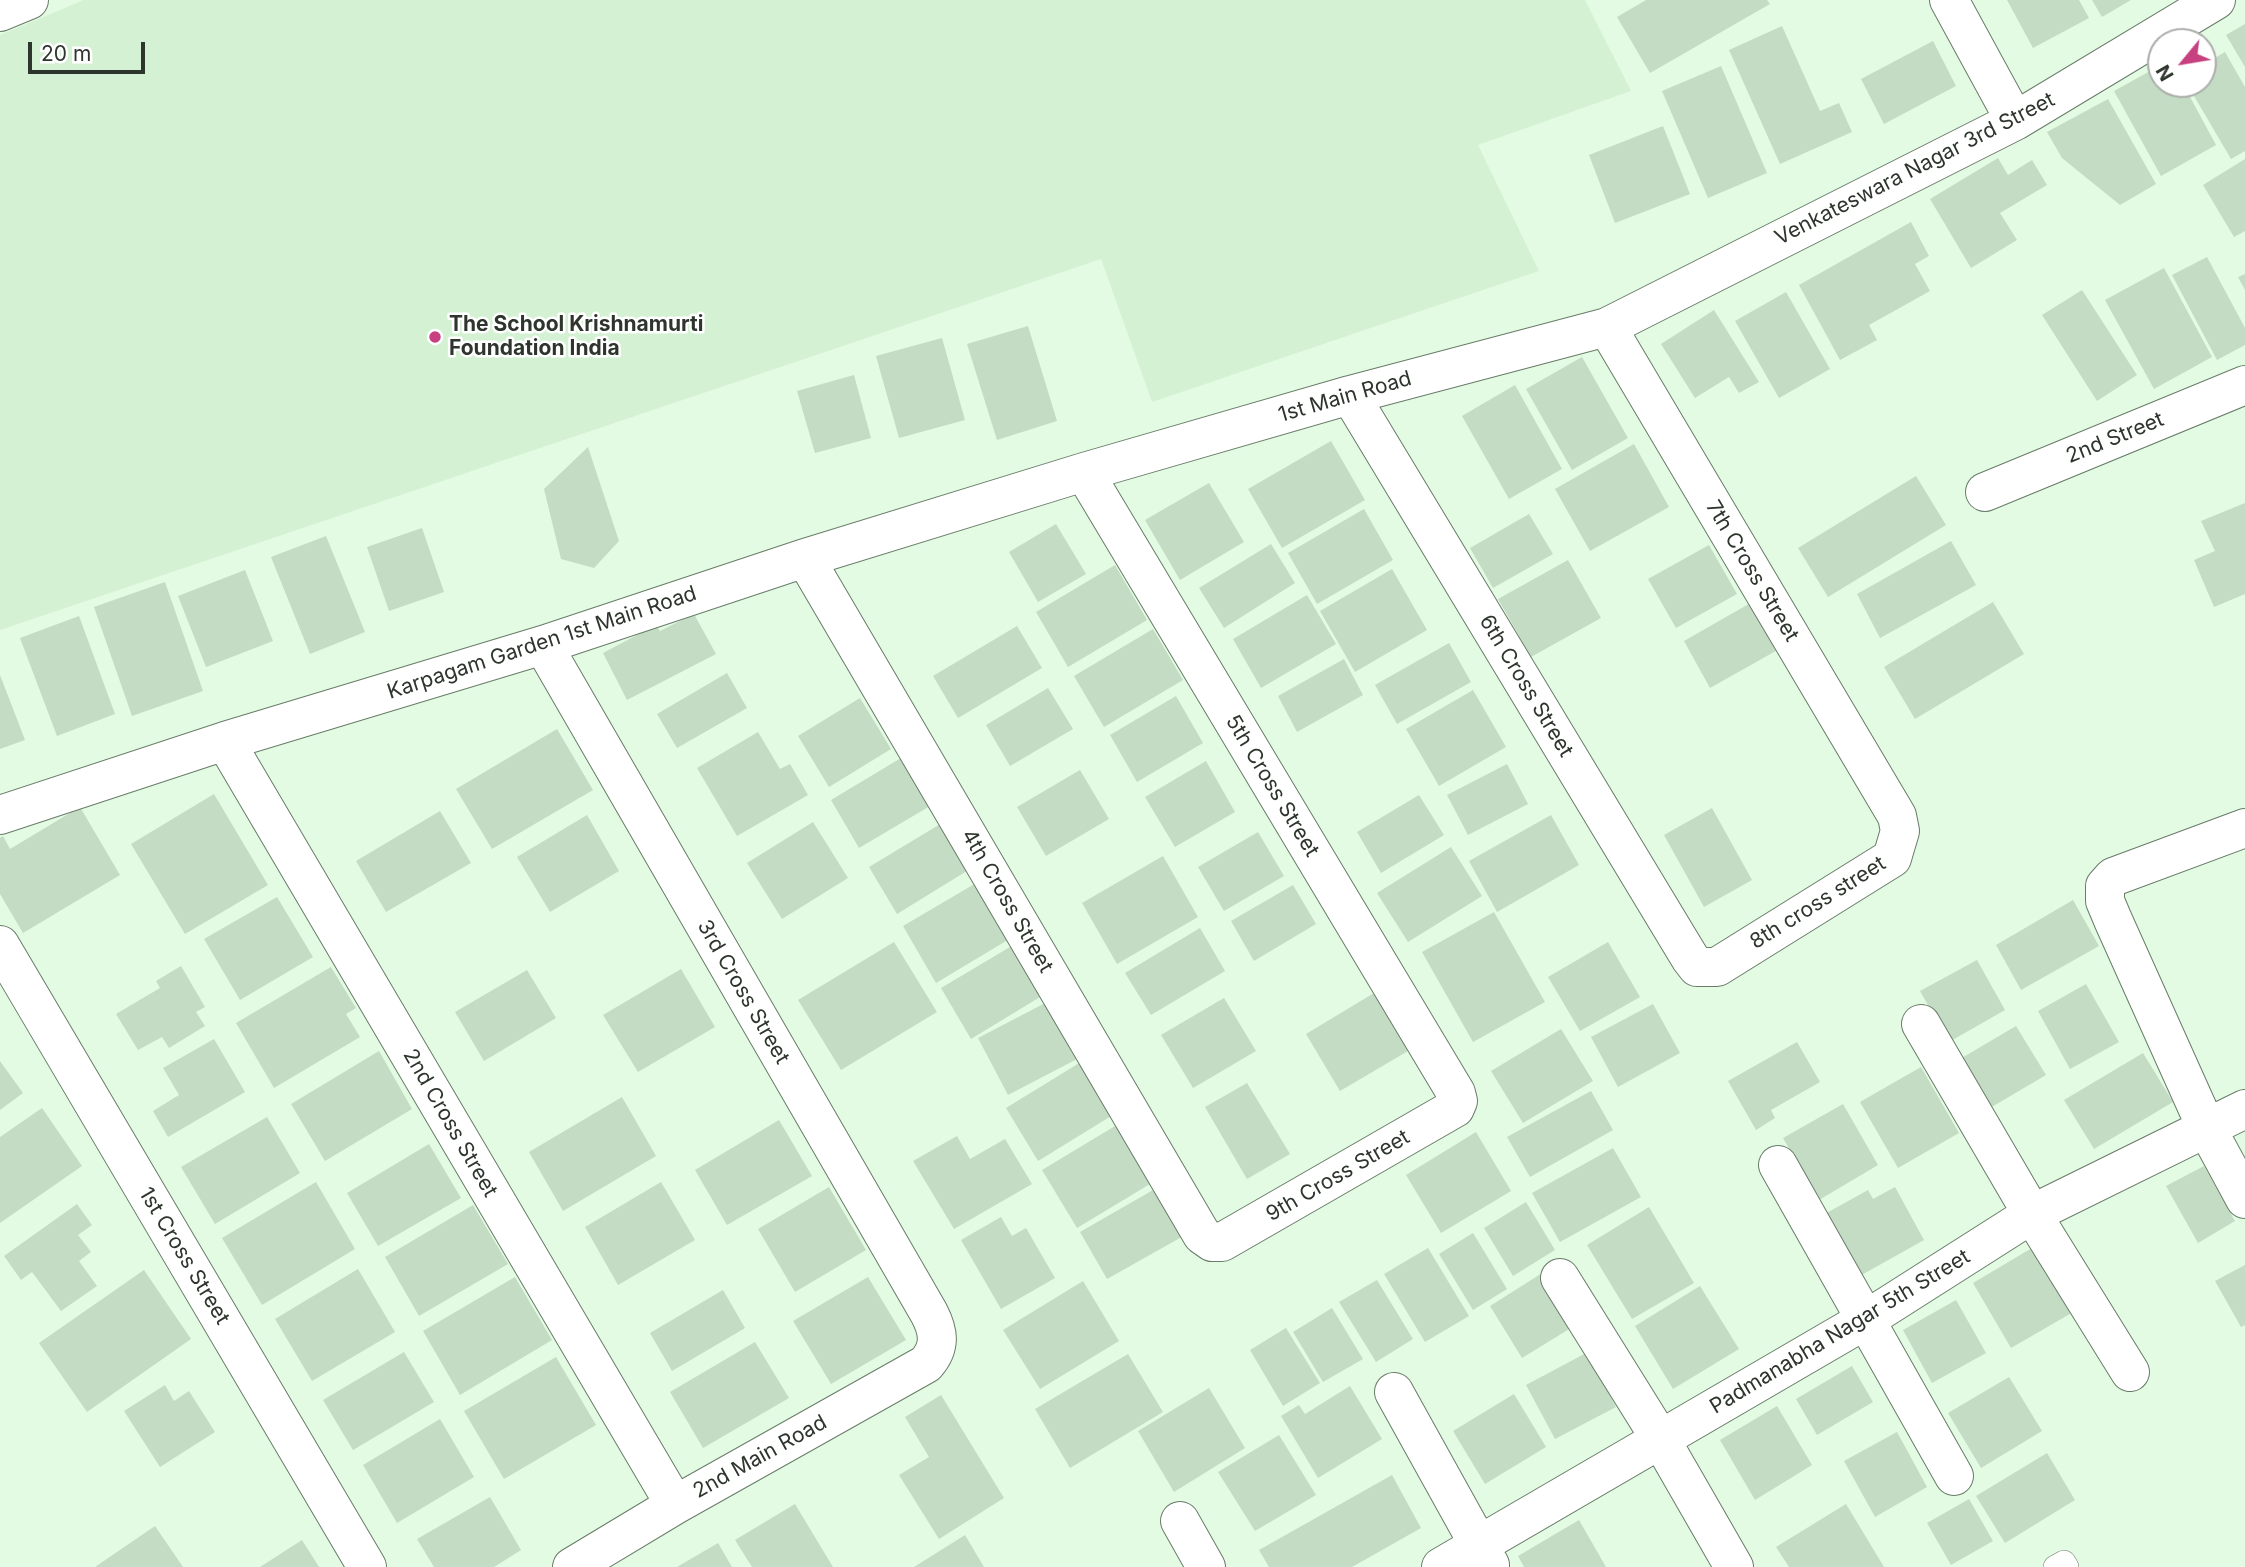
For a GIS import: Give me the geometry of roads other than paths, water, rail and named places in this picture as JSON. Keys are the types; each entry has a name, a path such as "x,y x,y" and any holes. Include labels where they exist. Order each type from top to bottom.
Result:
{"street":[{"path":"0,12 29,0"},
{"path":"1949,0 2015,121"},
{"name":"Venkateswara Nagar 3rd Street","path":"1607,327 2015,121 2216,0"},
{"name":"1st Main Road","path":"1084,472 1350,395 1607,327"},
{"name":"7th Cross Street","path":"1607,327 1897,816"},
{"name":"2nd Street","path":"1985,492 2245,385"},
{"name":"6th Cross Street","path":"1350,395 1690,958 1697,967 1707,970"},
{"name":"Karpagam Garden 1st Main Road","path":"0,815 225,741 543,645 805,558 1084,472"},
{"name":"5th Cross Street","path":"1084,472 1456,1093 1458,1101"},
{"name":"4th Cross Street","path":"805,558 1202,1235 1212,1242"},
{"name":"3rd Cross Street","path":"543,645 929,1313 936,1326 938,1341"},
{"name":"2nd Cross Street","path":"225,741 675,1505"},
{"name":"8th cross street","path":"1707,970 1717,967 1892,858 1900,831 1897,816"},
{"path":"2245,828 2113,877 2105,886 2105,901 2113,920 2206,1127 2245,1199"},
{"name":"1st Cross Street","path":"0,945 368,1567"},
{"path":"1921,1024 2032,1214 2130,1372"},
{"name":"9th Cross Street","path":"1212,1242 1230,1239 1455,1108 1458,1101"},
{"name":"Padmanabha Nagar 5th Street","path":"1441,1567 1485,1555 1661,1440 1867,1319 2032,1214 2245,1110"},
{"path":"1778,1165 1954,1476"},
{"path":"1560,1278 1661,1440 1734,1567"},
{"name":"2nd Main Road","path":"572,1567 675,1505 926,1364 935,1353 938,1341"},
{"path":"1394,1392 1485,1555"},
{"path":"1180,1521 1206,1567"}],"lane":[{"path":"2055,1567 2064,1562 2067,1567"}],"place":[{"name":"The School Krishnamurti Foundation India","path":"435,337"}]}
